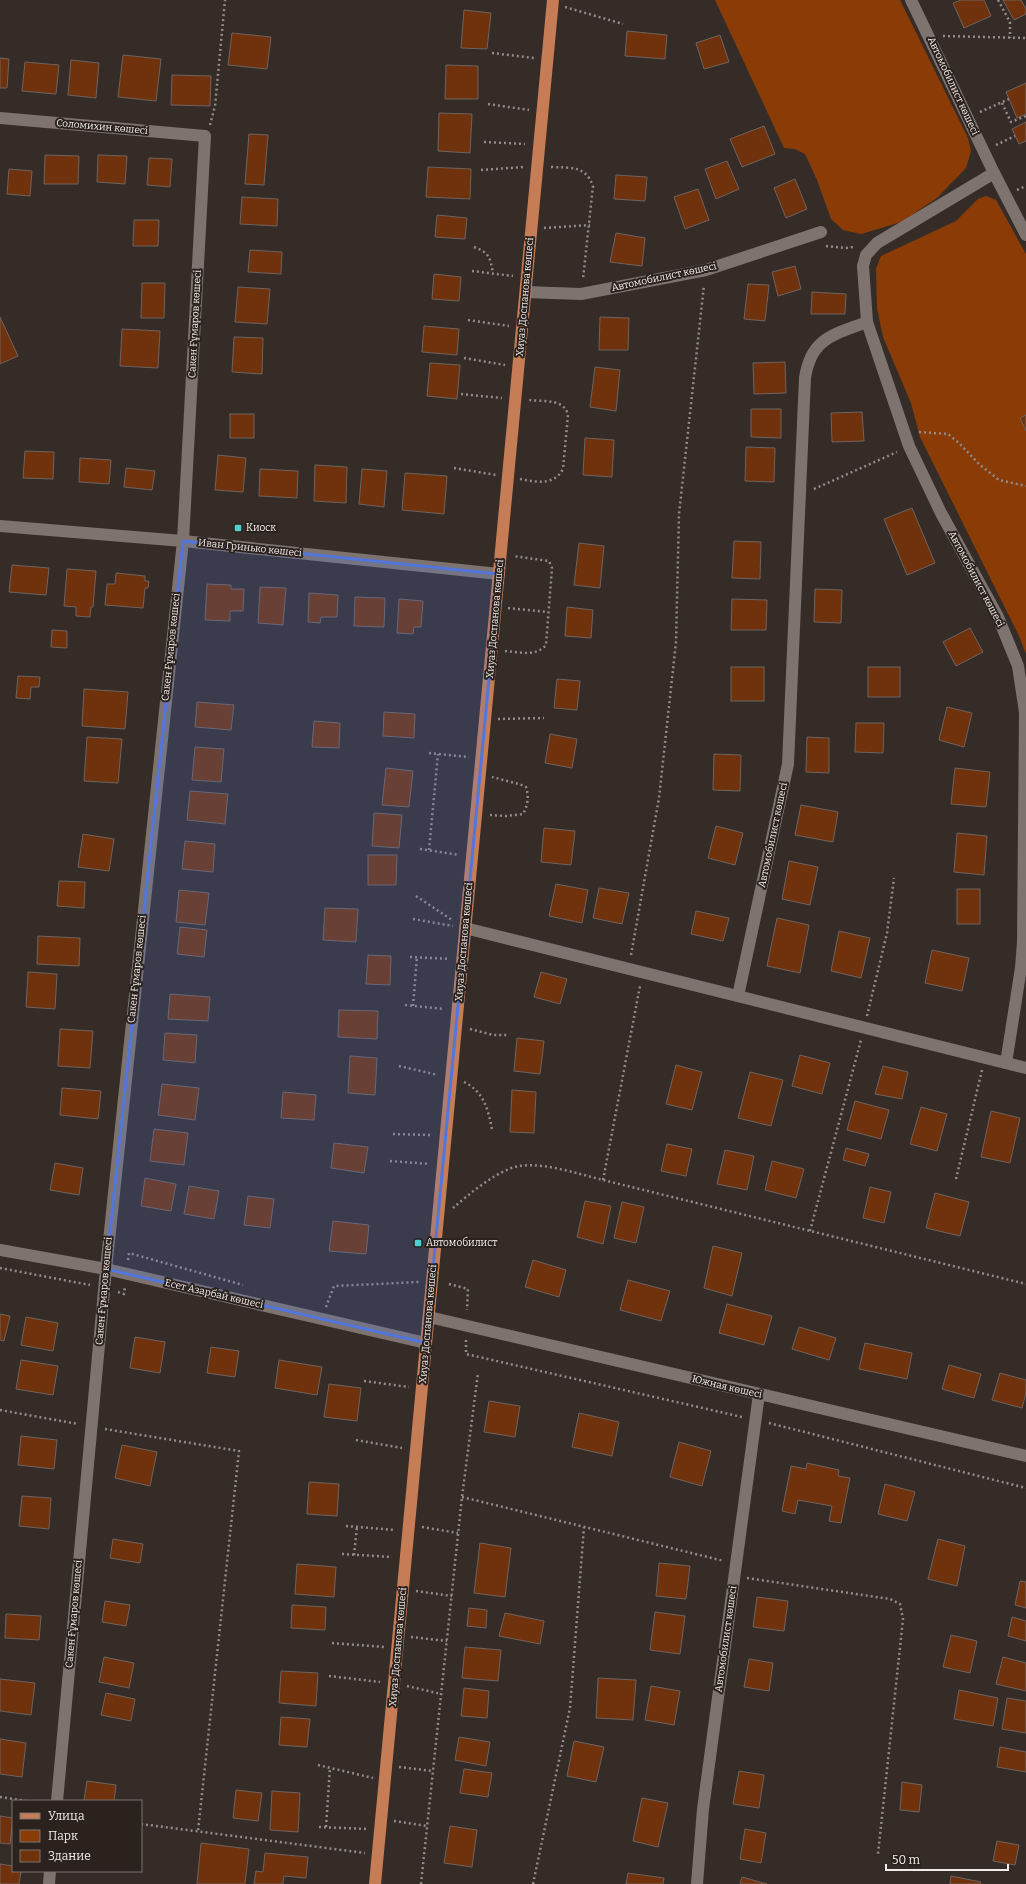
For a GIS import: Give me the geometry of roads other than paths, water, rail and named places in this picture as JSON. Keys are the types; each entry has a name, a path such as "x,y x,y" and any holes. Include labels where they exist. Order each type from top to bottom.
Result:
{"main road":[{"name":"Хиуаз Доспанова көшесі","path":"375,1884 553,2"}],"street":[{"name":"Автомобилист көшесі","path":"911,0 930,36 994,173 1026,235"},
{"name":"Соломихин көшесі","path":"0,118 205,136"},
{"name":"Сакен Ғұмаров көшесі","path":"57,1800 106,1269 183,541 205,136"},
{"name":"Автомобилист көшесі","path":"994,173 877,243 866,255 862,266 867,322 909,446 941,513 998,617 1018,666 1024,705 1023,942 1021,968 1006,1063"},
{"name":"Автомобилист көшесі","path":"526,292 581,294 706,270 821,232"},
{"name":"Автомобилист көшесі","path":"738,996 788,764 799,496 807,364 813,352 822,342 867,322"},
{"name":"Иван Гринько көшесі","path":"0,526 183,541 499,574"},
{"path":"466,928 1026,1068"},
{"name":"Есет Азарбай көшесі","path":"0,1250 106,1269 426,1343"},
{"name":"Южная көшесі","path":"429,1317 1026,1456"},
{"name":"Автомобилист көшесі","path":"698,1884 704,1809 759,1394"},
{"path":"49,1884 50,1872"}],"place":[{"name":"Киоск","path":"238,528"},
{"name":"Автомобилист","path":"418,1243"}]}
